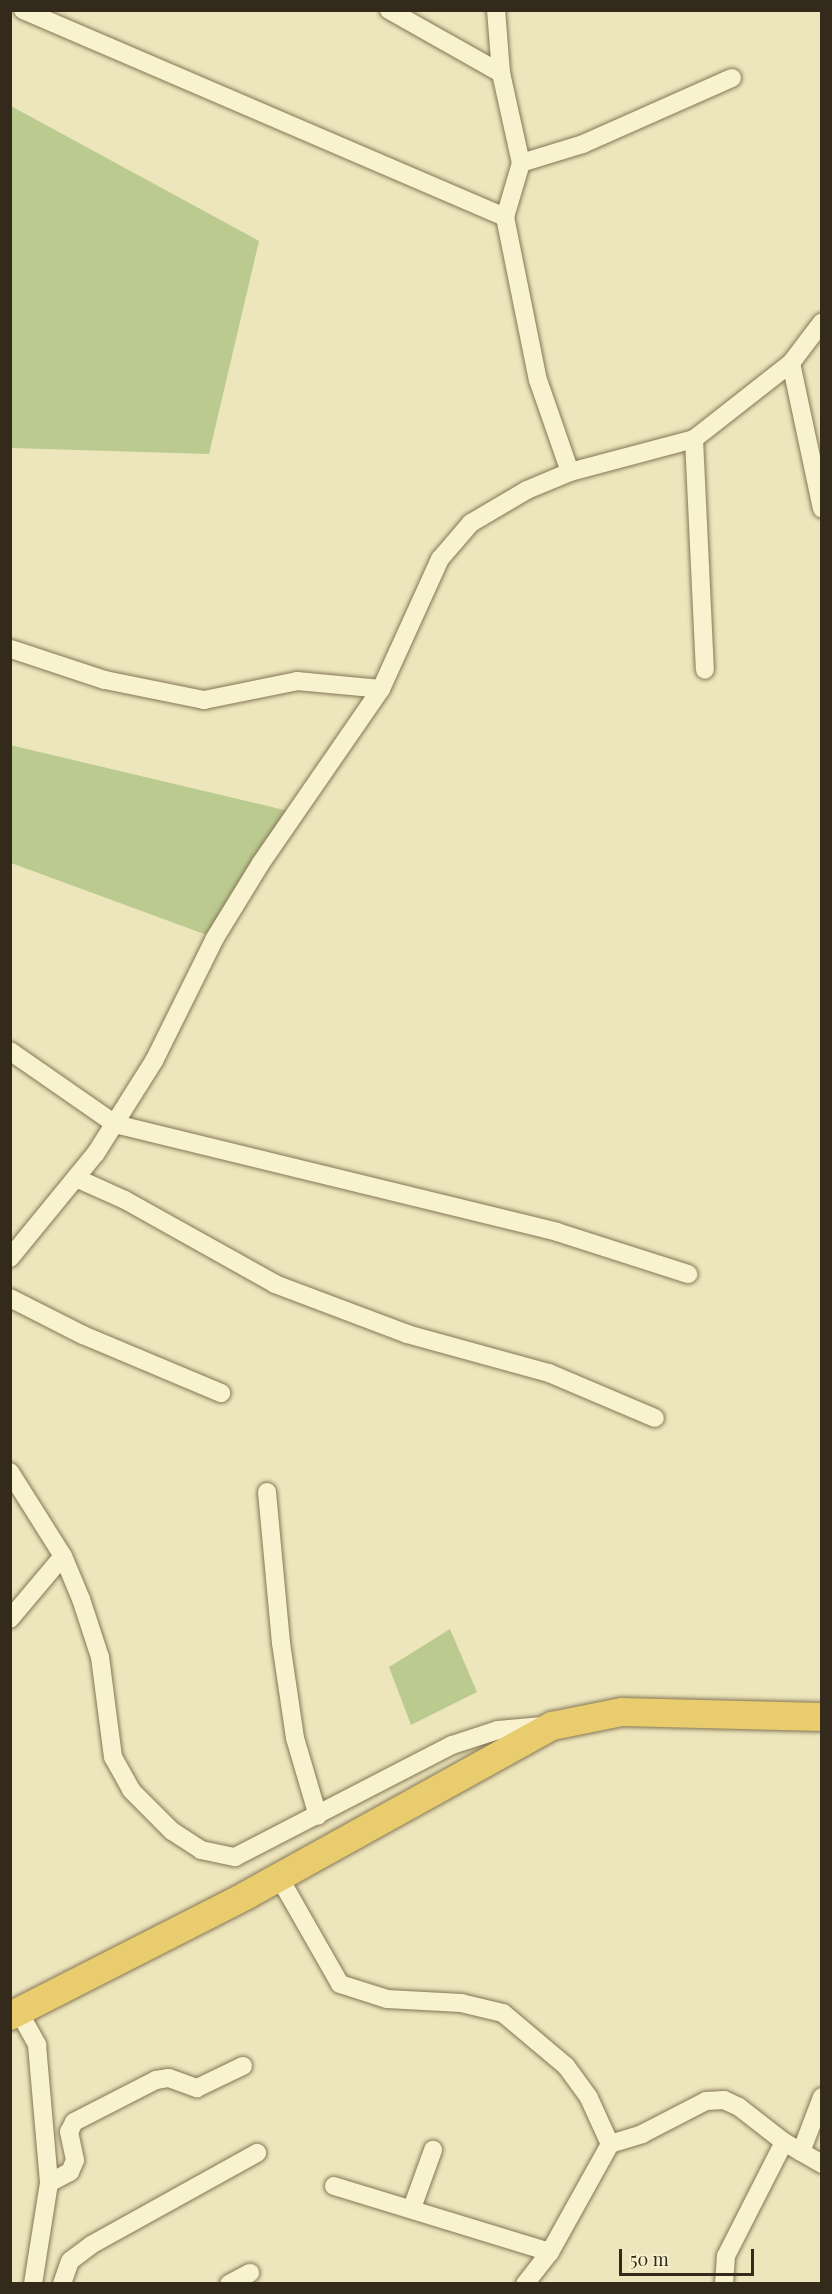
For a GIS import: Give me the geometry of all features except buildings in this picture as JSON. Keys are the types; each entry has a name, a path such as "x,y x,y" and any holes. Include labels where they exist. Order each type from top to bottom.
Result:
{"highway":[{"path":"15,2014 279,1877 552,1726 622,1712 822,1717"}],"street":[{"path":"23,10 505,217"},
{"path":"388,10 501,73"},
{"path":"496,10 501,73 521,164 505,217 538,380 570,472"},
{"path":"521,164 583,144 732,78"},
{"path":"10,1258 76,1178 115,1124 154,1061 211,945 249,881 381,689 440,559 471,523 527,490 570,472 694,439 791,363 822,322"},
{"path":"791,363 822,509"},
{"path":"694,439 705,670"},
{"path":"11,650 105,681 204,700 297,681 381,689"},
{"path":"10,1051 115,1124 557,1232 688,1274"},
{"path":"76,1178 125,1200 275,1284 407,1334 549,1373 655,1418"},
{"path":"10,1298 83,1335 222,1393"},
{"path":"10,1472 63,1556 100,1657 113,1757 131,1790 172,1831 201,1850 235,1857 452,1745 498,1730 552,1726"},
{"path":"267,1492 281,1643 295,1738 318,1816"},
{"path":"10,1619 63,1556"},
{"path":"279,1877 340,1984 387,1999 461,2003 503,2013 566,2066 589,2098 610,2144"},
{"path":"15,2014 36,2045 49,2183 33,2283"},
{"path":"49,2183 70,2172 75,2160 69,2132 74,2122 156,2080 169,2078 196,2088 243,2066"},
{"path":"801,2152 822,2097"},
{"path":"525,2283 550,2252 610,2144 642,2134 706,2101 724,2100 740,2107 784,2142 822,2164"},
{"path":"724,2283 726,2256 784,2142"},
{"path":"412,2208 433,2150"},
{"path":"62,2283 70,2261 91,2245 257,2152"},
{"path":"334,2186 550,2252"},
{"path":"229,2283 250,2273"}],"green space":[{"path":"11,106 259,241 209,454 11,448"},
{"path":"10,745 297,813 215,938 11,863"},
{"path":"450,1629 477,1692 411,1725 389,1667"}]}
